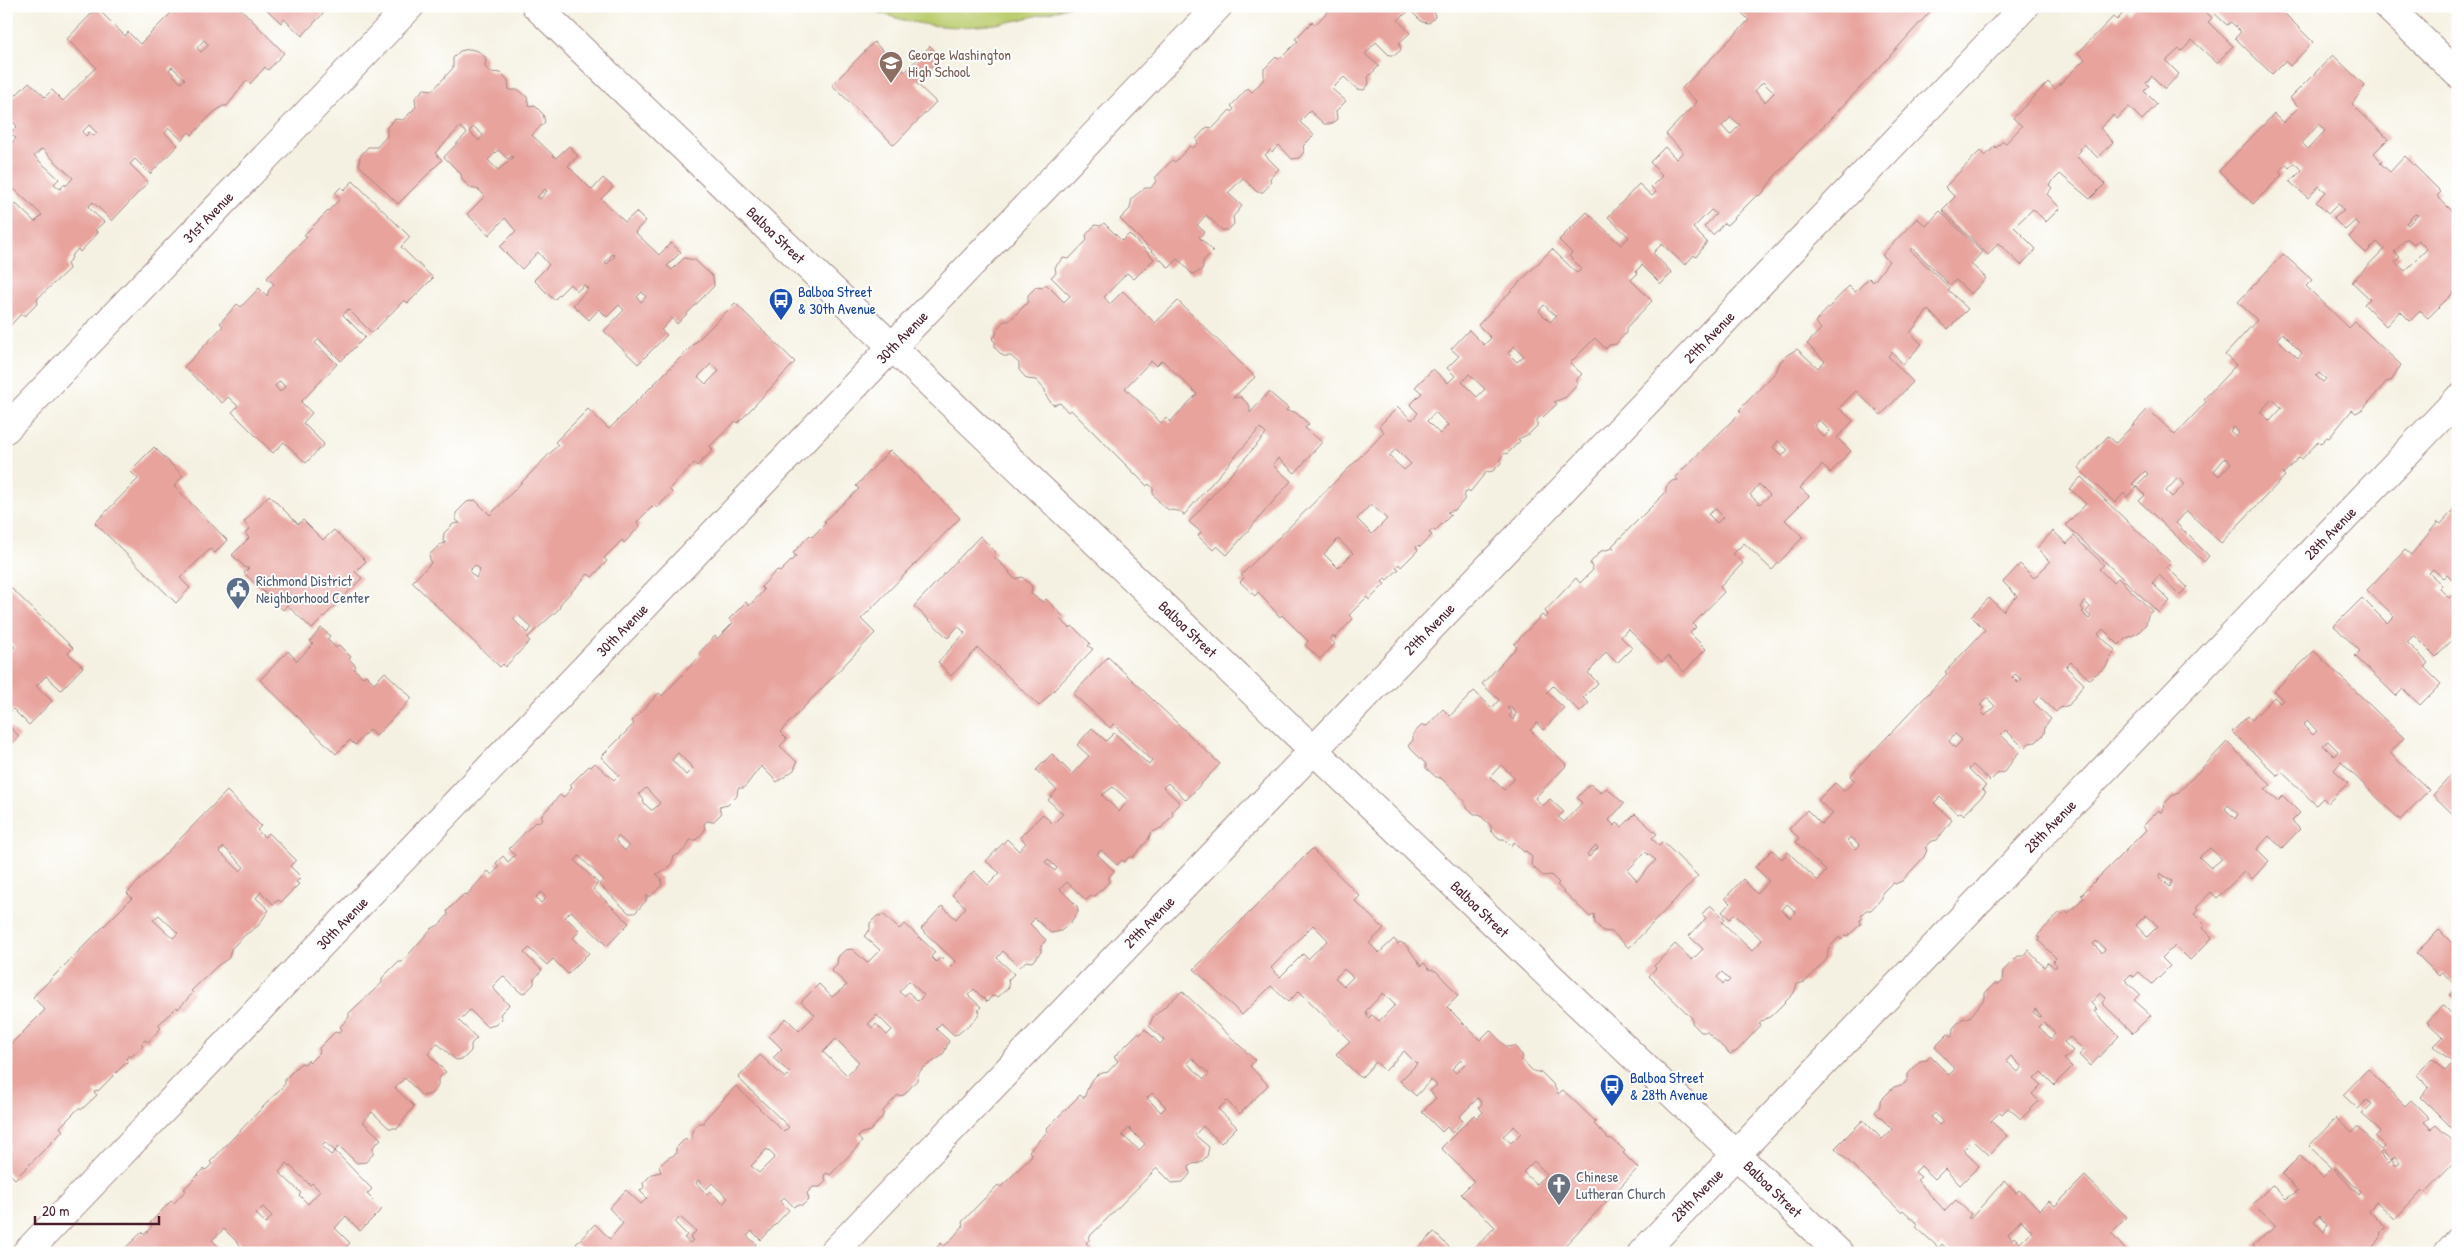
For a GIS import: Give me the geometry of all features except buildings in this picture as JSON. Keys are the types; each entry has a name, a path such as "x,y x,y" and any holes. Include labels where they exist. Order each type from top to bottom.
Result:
{"street":[{"name":"31st Avenue","path":"6,429 410,6"},
{"name":"Balboa Street","path":"536,6 1839,1253"},
{"name":"30th Avenue","path":"26,1253 1218,6"},
{"name":"29th Avenue","path":"833,1253 2026,6"},
{"path":"2387,6 2458,74"},
{"name":"28th Avenue","path":"1642,1253 2458,399"},
{"path":"2448,1253 2458,1242"}],"green space":[{"path":"864,6 1070,6 1017,20 967,27 916,23"}],"place":[{"name":"George Washington High School","path":"891,84"},
{"name":"Balboa Street & 30th Avenue","path":"781,321"},
{"name":"Richmond District Neighborhood Center","path":"238,610"},
{"name":"Balboa Street & 28th Avenue","path":"1612,1107"},
{"name":"Chinese Lutheran Church","path":"1559,1206"}]}
